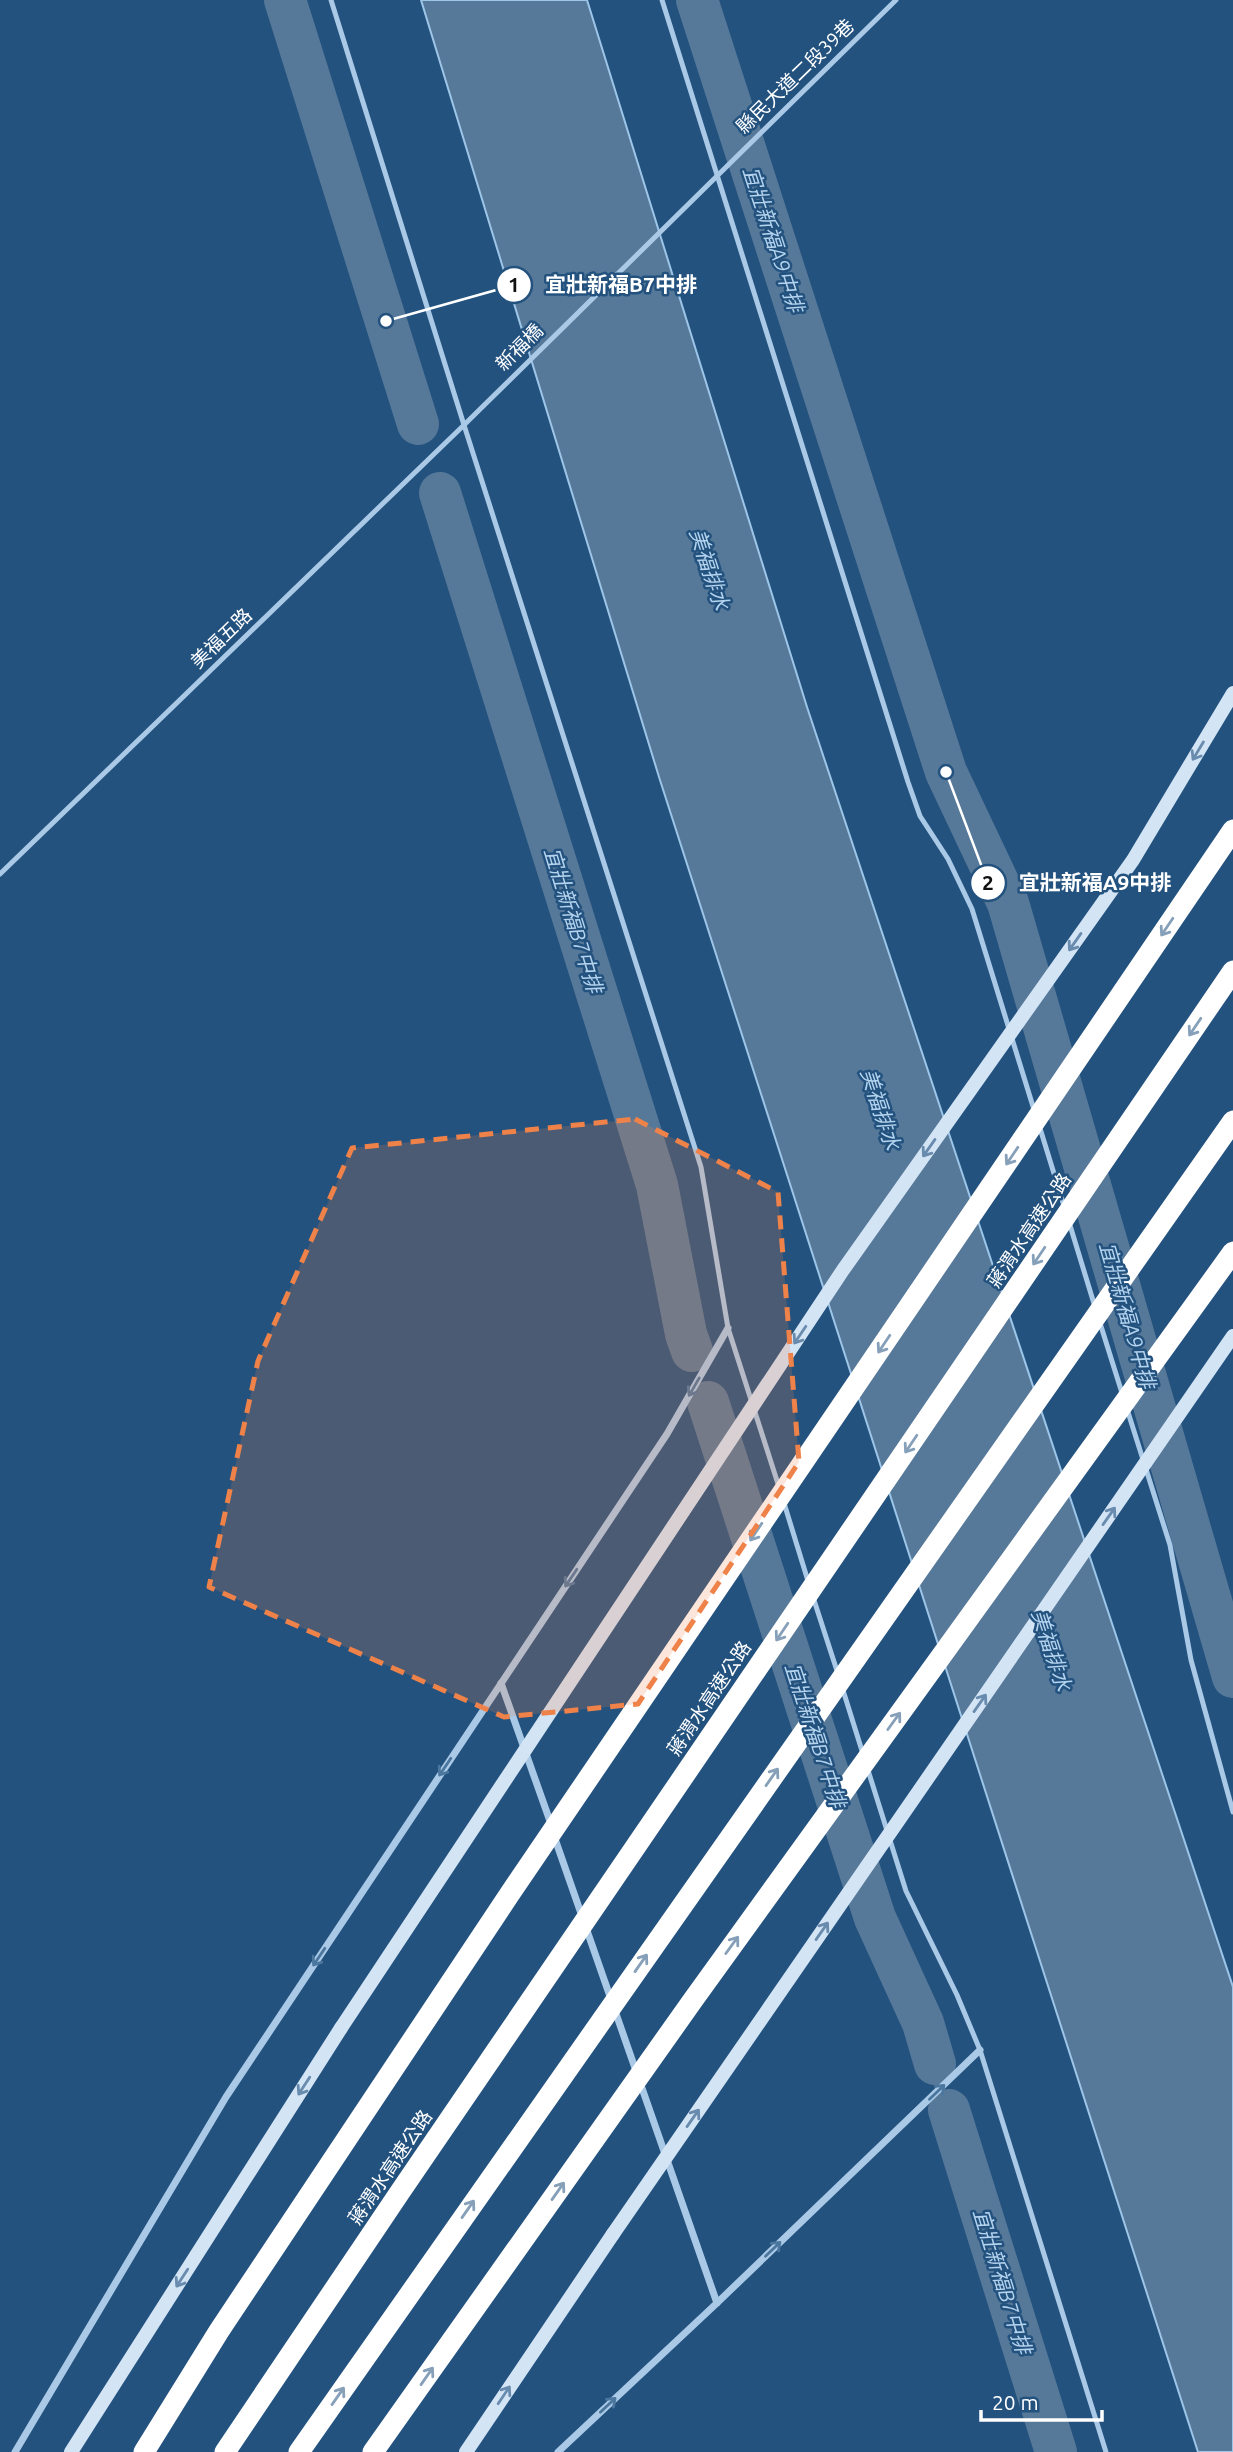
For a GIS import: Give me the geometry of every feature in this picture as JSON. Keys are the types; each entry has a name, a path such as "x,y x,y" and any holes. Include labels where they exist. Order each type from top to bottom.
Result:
{"highway":[{"path":"144,2452 226,2320 494,1917 1233,830"},
{"name":"蔣渭水高速公路","path":"225,2452 1233,971"},
{"path":"299,2452 1233,1121"},
{"path":"373,2452 701,1989 1233,1252"}],"main road":[{"path":"71,2452 341,2028 843,1270 1133,860 1233,693"},
{"path":"466,2452 612,2234 1233,1336"}],"street":[{"path":"15,2452 226,2097 667,1434 728,1328"},
{"path":"501,1683 717,2303"},
{"path":"558,2452 980,2050"}],"lane":[{"path":"331,0 701,1167 728,1328 906,1891 957,1995 980,2050 1105,2452"},
{"path":"662,0 908,782 920,816 948,859 976,922 1170,1545 1191,1660 1233,1809"},
{"name":"縣民大道二段39巷","path":"716,174 896,0"},
{"name":"新福橋","path":"464,425 716,174"},
{"name":"美福五路","path":"0,874 464,425"}],"highlighted area":[{"path":"635,1119 778,1192 799,1462 638,1704 504,1717 209,1587 258,1361 352,1148"}],"water":[{"name":"美福排水","path":"421,0 587,0 807,707 1233,1987 1233,2452 1198,2452 659,777"}],"waterway":[{"name":"宜壯新福B7中排","path":"285,0 418,424"},
{"name":"宜壯新福A9中排","path":"697,0 946,772 1008,903 1233,1677"},
{"name":"宜壯新福B7中排","path":"440,493 657,1185 686,1334 692,1351"},
{"name":"宜壯新福B7中排","path":"708,1402 875,1918 923,2023 935,2064"},
{"name":"宜壯新福B7中排","path":"949,2110 1056,2452"}],"place":[{"name":"宜壯新福B7中排","path":"386,321"},
{"name":"宜壯新福A9中排","path":"946,772"}]}
